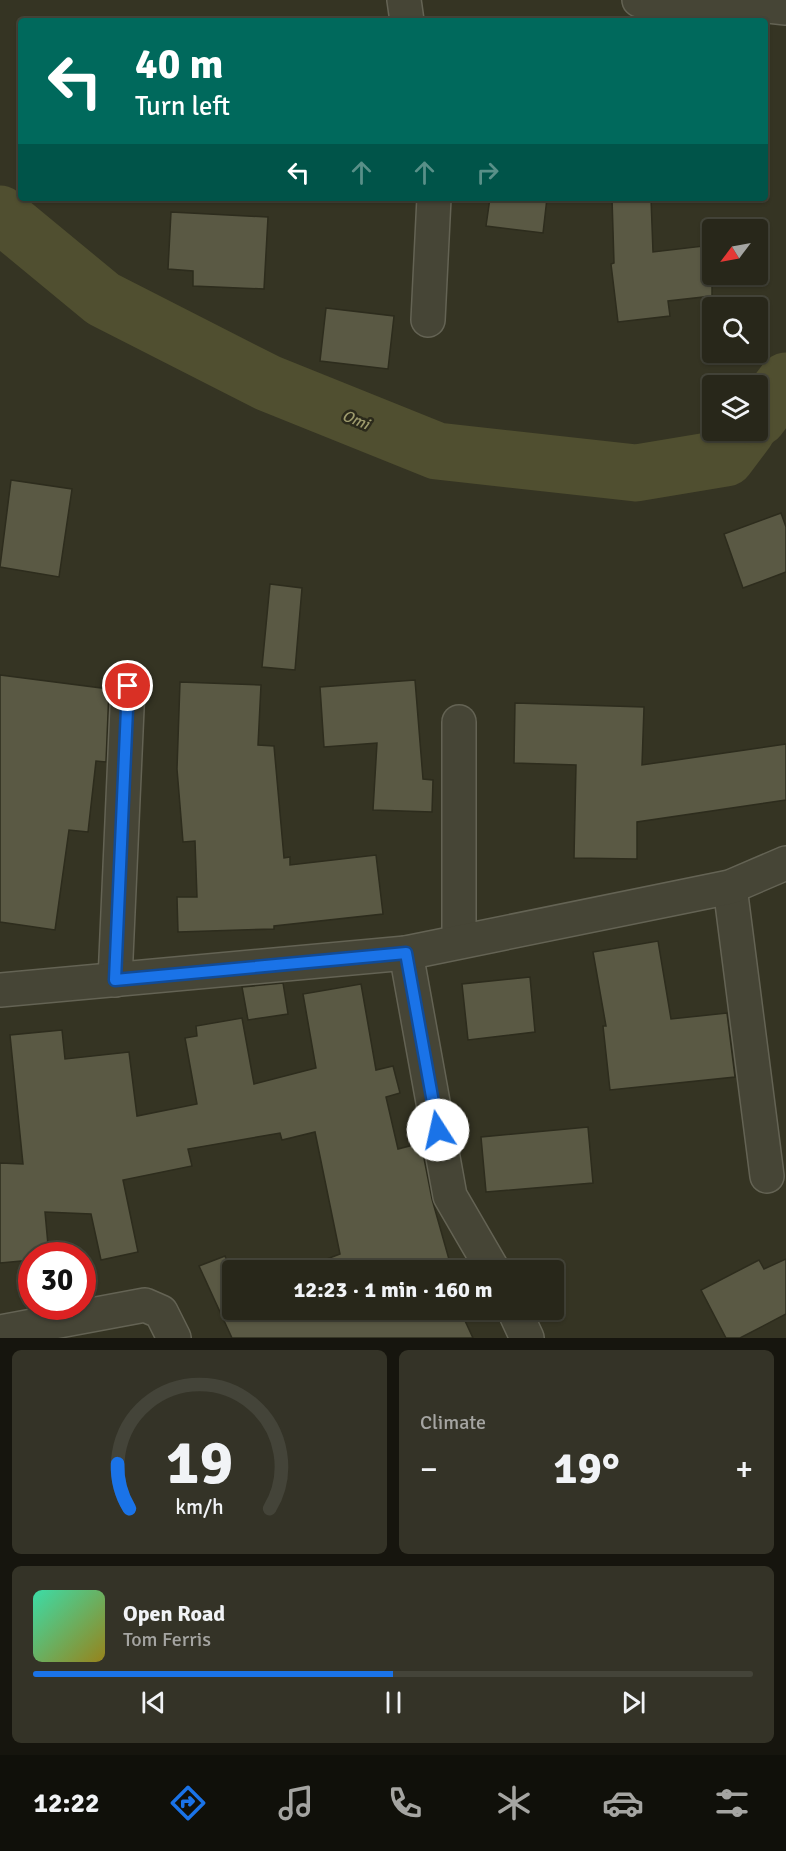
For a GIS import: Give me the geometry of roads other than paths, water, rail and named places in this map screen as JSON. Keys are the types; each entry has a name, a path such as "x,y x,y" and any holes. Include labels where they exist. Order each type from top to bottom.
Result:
{"street":[{"path":"404,0 407,18"},
{"path":"639,0 721,7 786,8"},
{"path":"428,320 434,201"},
{"path":"115,980 128,686"},
{"path":"459,722 459,941"},
{"path":"0,990 406,953 730,887 786,863"},
{"path":"730,887 767,1176"},
{"path":"406,953 450,1196 487,1260"},
{"path":"0,1332 145,1305 161,1312 174,1338"},
{"path":"519,1320 527,1338"}],"waterway":[{"name":"Omi","path":"0,214 103,299 268,383 437,451 636,473 726,458 739,441"},
{"name":"Omi","path":"768,405 786,381"}]}
